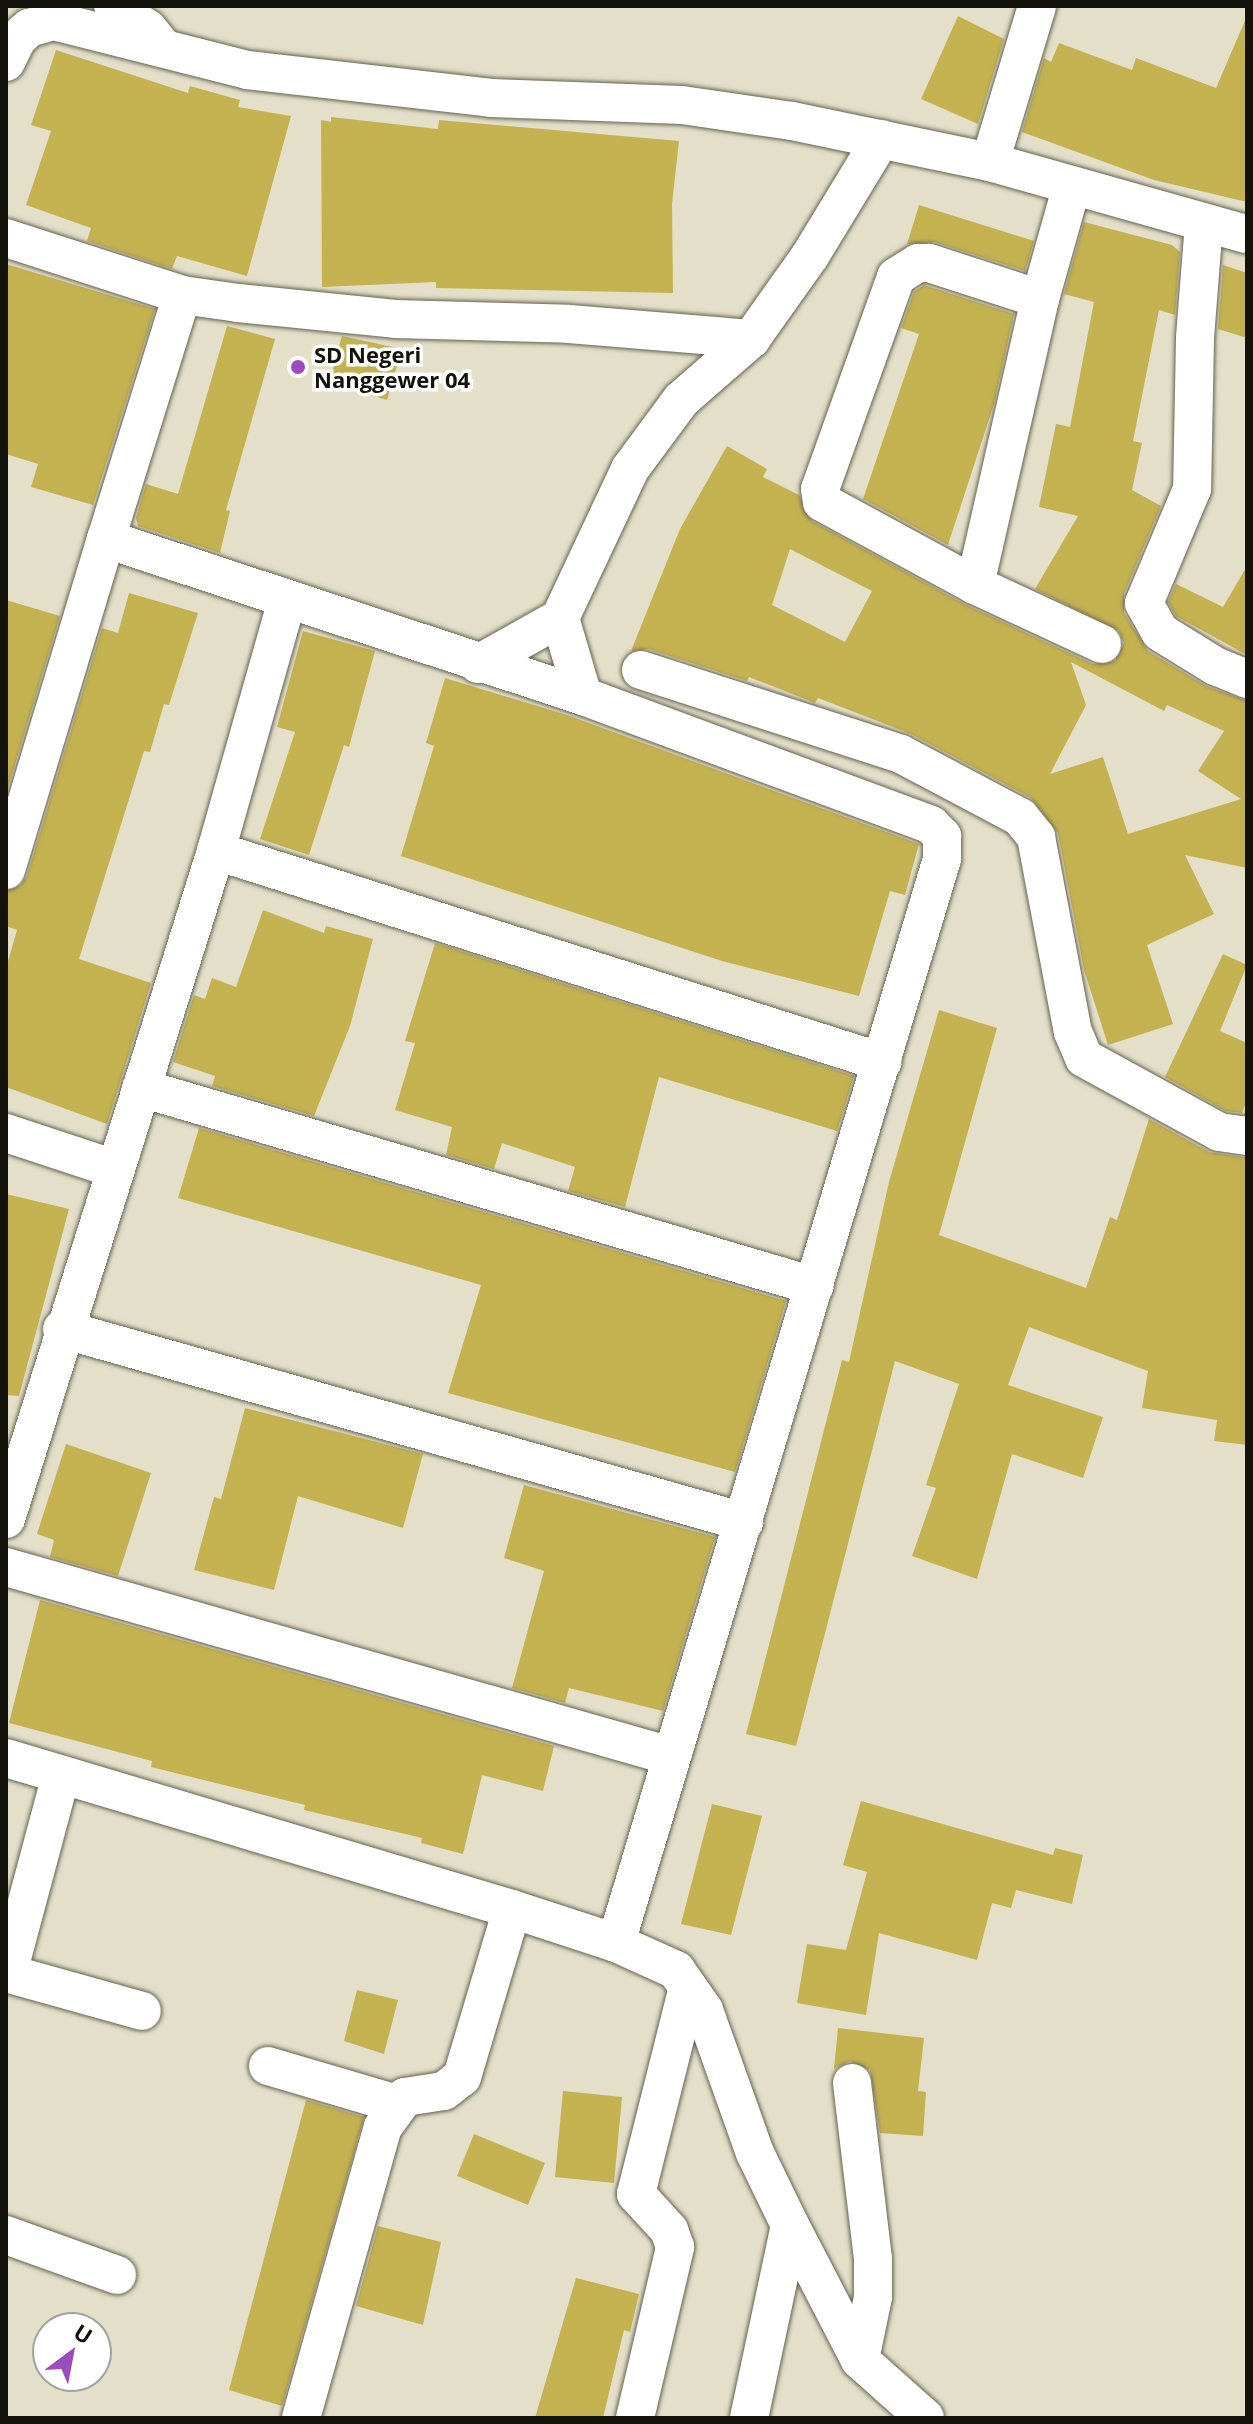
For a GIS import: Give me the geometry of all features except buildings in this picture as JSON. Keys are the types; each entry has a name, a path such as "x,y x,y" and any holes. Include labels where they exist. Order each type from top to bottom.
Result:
{"street":[{"path":"113,6 148,29 165,51"},
{"path":"990,162 1030,9"},
{"path":"6,62 17,39 29,28 54,21 247,70 491,98 682,105 881,139 990,162 1247,234"},
{"path":"478,664 560,618 652,434 751,339 810,256 881,139"},
{"path":"975,585 1040,299 1072,185"},
{"path":"1204,223 1195,338 1192,489 1144,603 1160,632 1215,666 1247,679"},
{"path":"6,238 182,295 395,319 569,324 751,339"},
{"path":"1040,299 929,263 918,263 896,277 820,489 822,502 975,585 1102,644"},
{"path":"6,870 182,295"},
{"path":"106,539 478,664 583,696 937,829 942,859 616,1943"},
{"path":"6,1519 62,1329 216,851 287,600"},
{"path":"560,618 583,696"},
{"path":"641,670 901,754 1020,817 1036,837 1073,1032 1084,1058 1219,1132 1247,1136"},
{"path":"216,851 882,1062"},
{"path":"141,1088 814,1286"},
{"path":"6,1133 115,1169"},
{"path":"62,1329 744,1522"},
{"path":"6,1567 671,1756"},
{"path":"6,1758 512,1909 661,1961 688,1987 704,2010 755,2153 860,2360 925,2418"},
{"path":"61,1775 7,1973 142,2011"},
{"path":"301,2418 383,2127 405,2097 444,2091 462,2077 512,1909"},
{"path":"635,2418 675,2247 669,2230 636,2194 688,1987"},
{"path":"268,2066 397,2104"},
{"path":"852,2083 873,2259 873,2297 860,2360"},
{"path":"749,2418 790,2225"},
{"path":"6,2235 117,2275"}],"place":[{"name":"SD Negeri Nanggewer 04","path":"298,367"}]}
